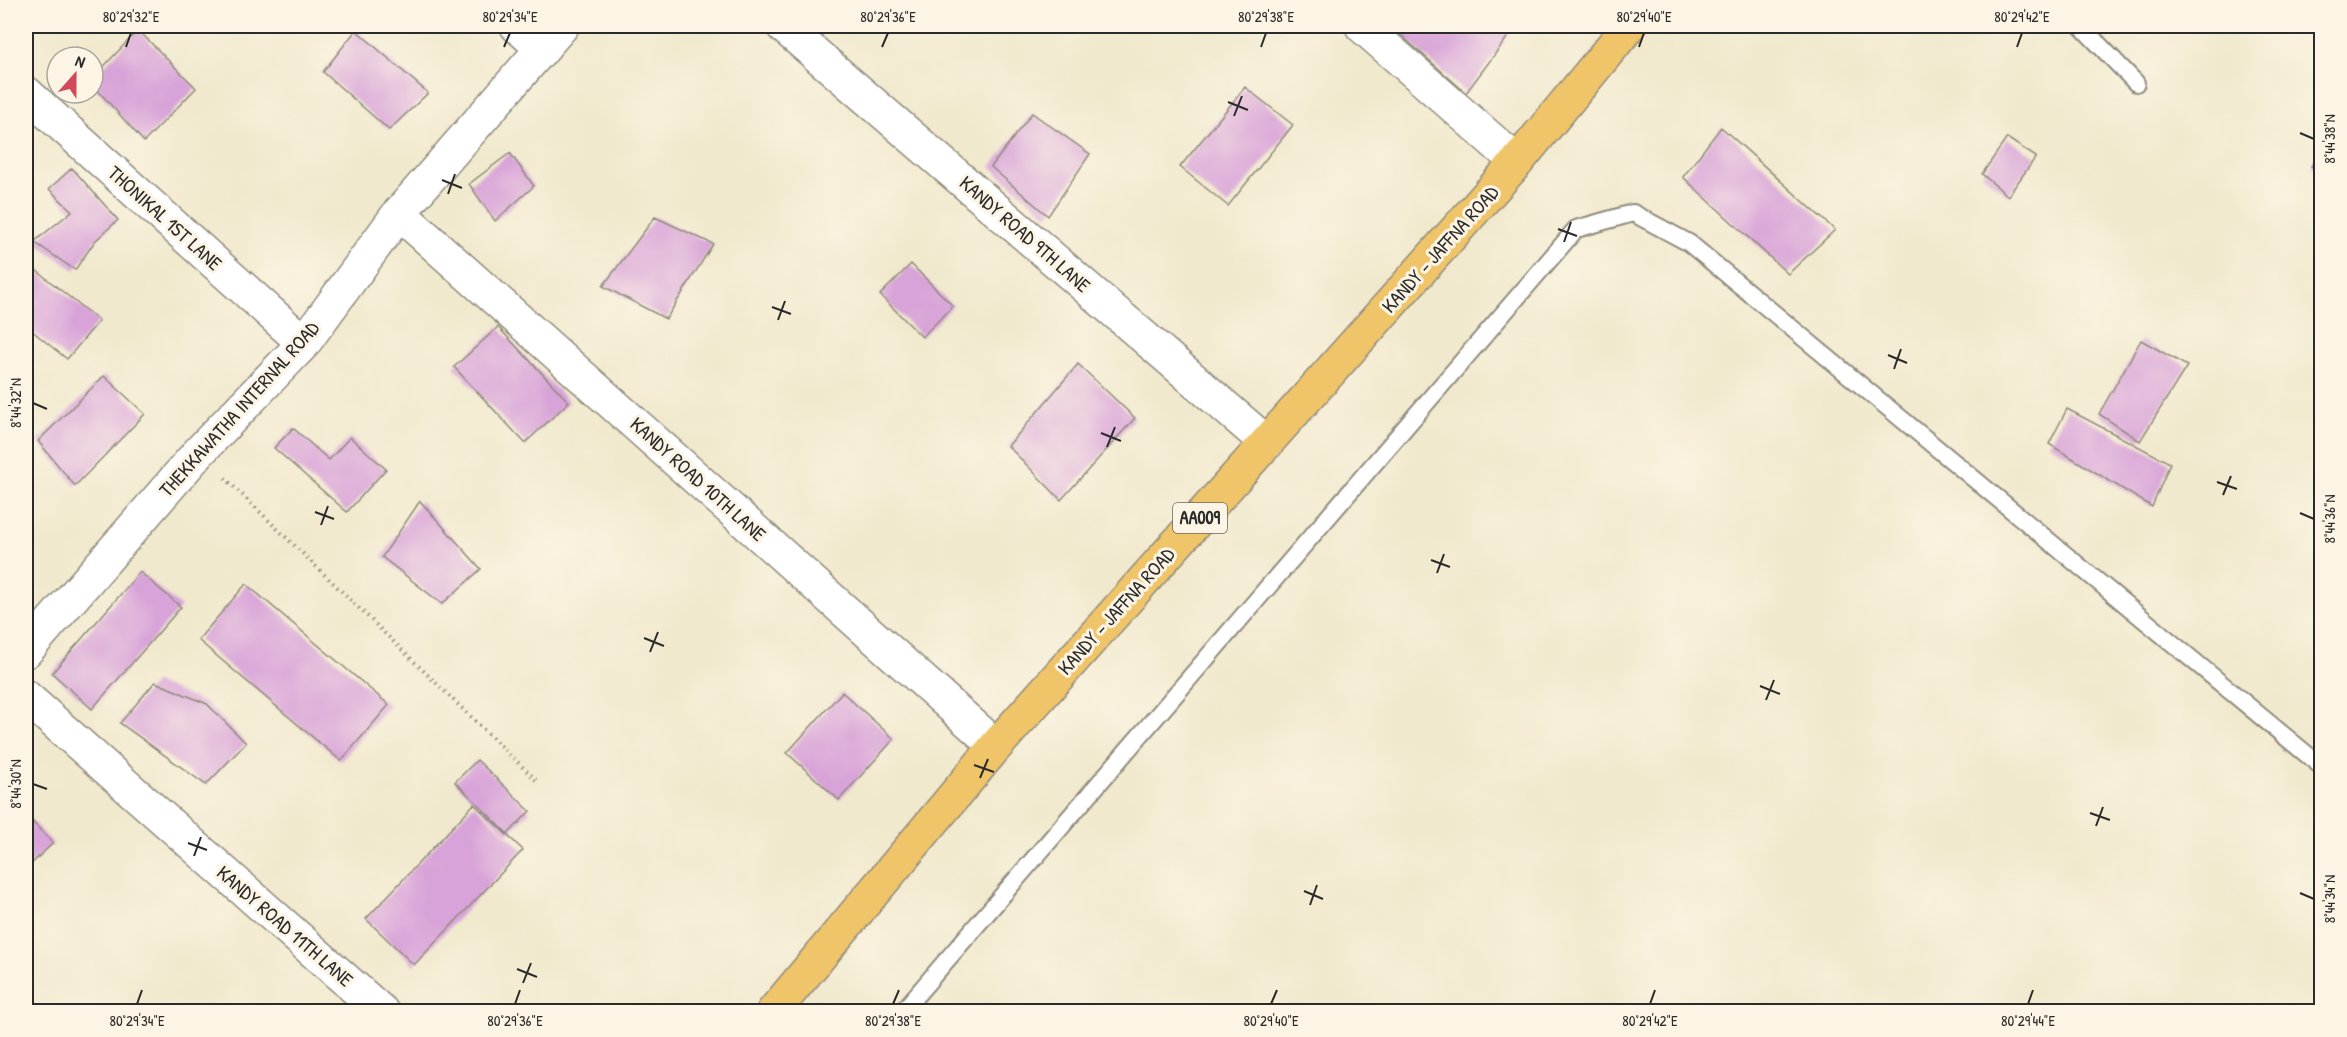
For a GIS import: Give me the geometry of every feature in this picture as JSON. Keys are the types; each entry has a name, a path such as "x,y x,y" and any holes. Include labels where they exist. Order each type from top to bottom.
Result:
{"highway":[{"name":"KANDY - JAFFNA ROAD","path":"773,1011 996,746 1517,162 1629,26"}],"street":[{"path":"517,26 553,37"},
{"name":"KANDY ROAD 9TH LANE","path":"783,26 1267,443"},
{"path":"1362,26 1517,162"},
{"name":"THEKKAWATHA INTERNAL ROAD","path":"26,651 199,452 304,343 399,213 553,37"},
{"name":"THONIKAL 1ST LANE","path":"26,93 304,343"},
{"name":"KANDY ROAD 10TH LANE","path":"399,213 996,746"},
{"name":"KANDY ROAD 11TH LANE","path":"26,697 382,1011"}],"lane":[{"path":"2081,26 2136,83"},
{"path":"902,1011 1576,229 1633,213 1689,243 2322,767"}],"path":[{"path":"199,452 538,782"}],"building":[{"path":"1391,26 1500,26 1510,34 1466,93"},
{"path":"138,30 196,88 144,142 105,98 105,65"},
{"path":"356,30 428,93 389,130 323,72"},
{"path":"1245,87 1293,125 1228,206 1180,167"},
{"path":"1032,113 1090,154 1048,216 991,167"},
{"path":"1721,127 1835,230 1788,274 1683,177"},
{"path":"2007,138 2036,157 2008,196 1982,174"},
{"path":"2322,151 2322,175 2311,166"},
{"path":"510,153 534,186 495,221 469,184"},
{"path":"72,168 118,220 95,241 75,270 34,242 72,211 49,189"},
{"path":"655,217 713,244 666,319 603,286"},
{"path":"26,262 99,321 67,359 26,326"},
{"path":"911,264 953,306 922,337 880,295"},
{"path":"498,327 569,402 525,443 454,367"},
{"path":"2141,340 2187,366 2140,441 2099,414"},
{"path":"1078,364 1135,418 1061,500 1008,446"},
{"path":"104,376 145,414 75,486 38,441"},
{"path":"2067,409 2170,463 2152,507 2049,444"},
{"path":"293,428 329,460 350,437 386,469 347,512 274,448"},
{"path":"420,501 481,569 442,604 382,557"},
{"path":"140,572 181,607 92,709 52,673"},
{"path":"246,584 389,705 341,761 198,640"},
{"path":"155,682 207,704 246,743 206,785 120,723"},
{"path":"842,692 894,739 839,800 787,753"},
{"path":"477,760 530,811 508,834 455,782"},
{"path":"474,804 523,850 414,965 366,919"},
{"path":"26,815 53,843 26,869"}]}
